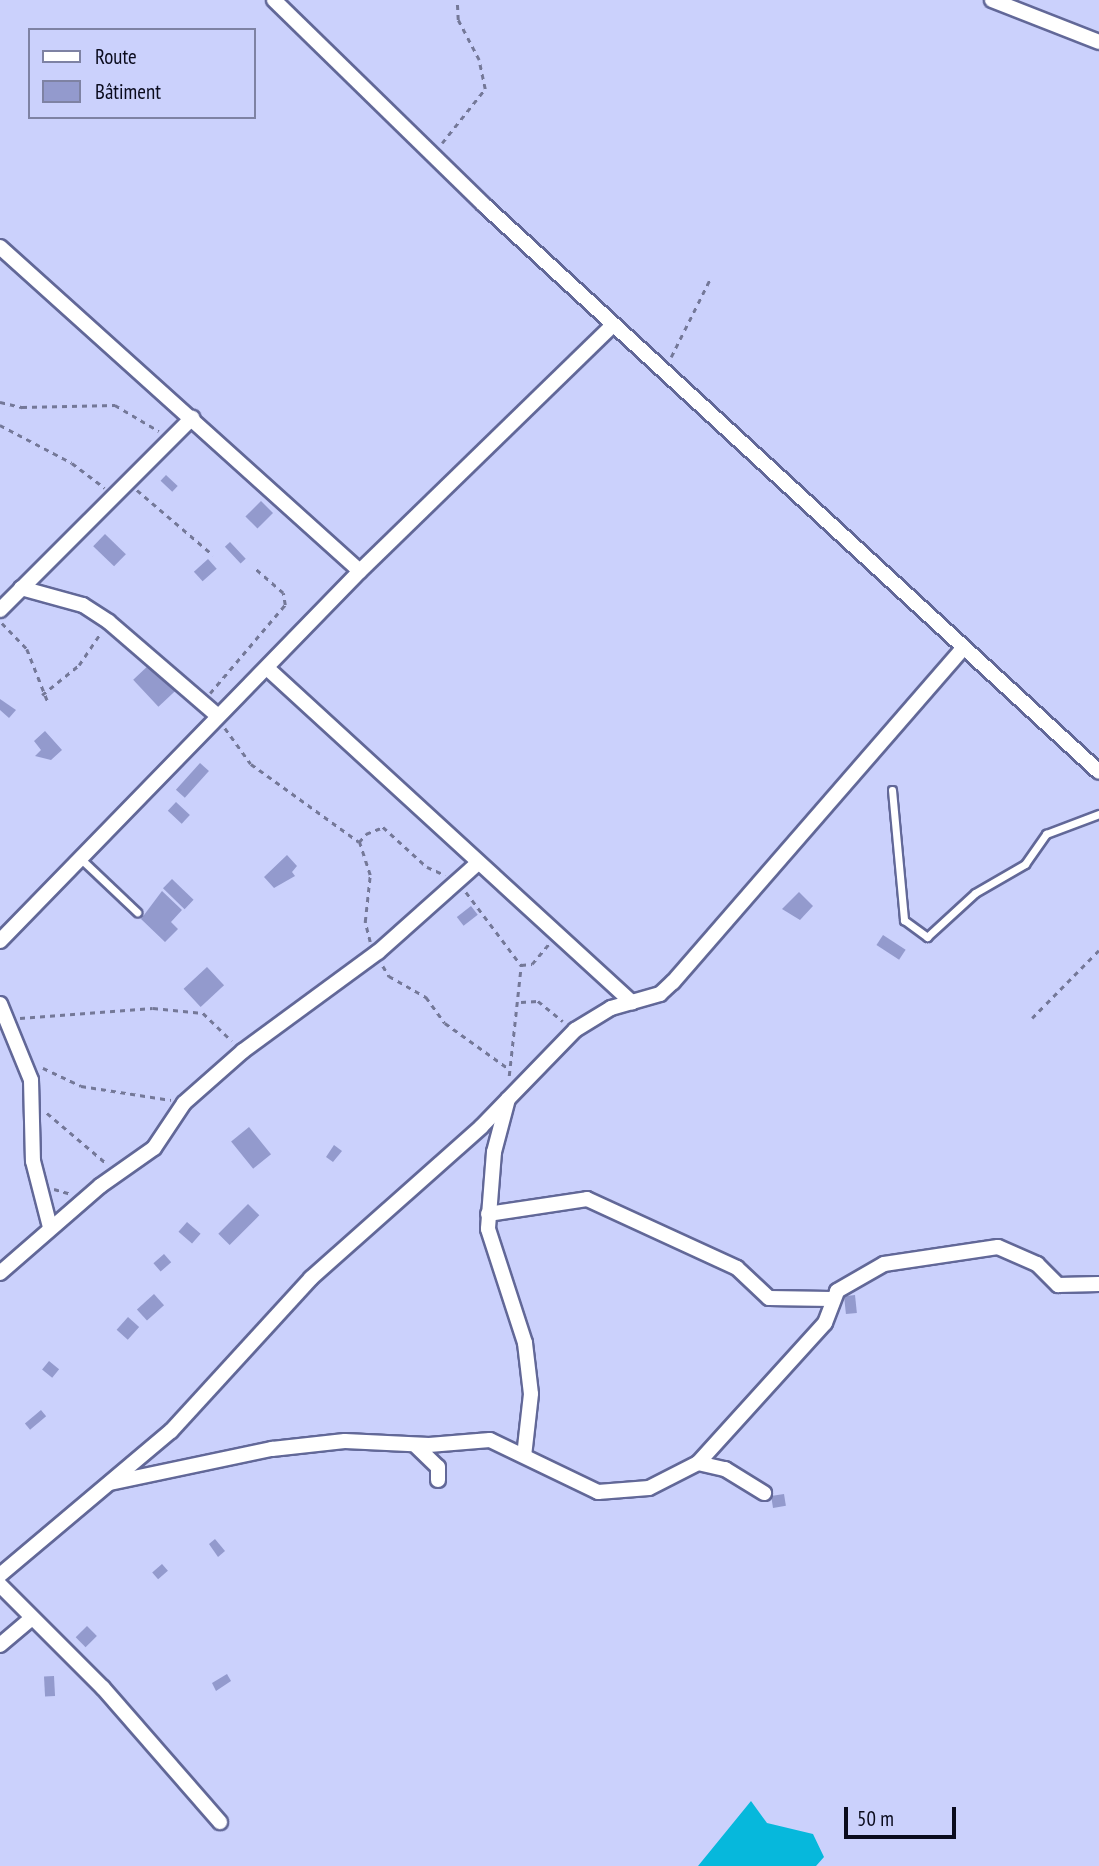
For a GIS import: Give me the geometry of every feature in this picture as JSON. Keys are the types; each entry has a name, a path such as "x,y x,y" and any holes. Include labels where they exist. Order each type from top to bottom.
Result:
{"street":[{"path":"274,0 664,373 962,650 1099,772"},
{"path":"992,0 1099,42"},
{"path":"0,247 360,571"},
{"path":"0,942 360,571 613,325"},
{"path":"0,610 113,494 192,418"},
{"path":"21,588 83,605 109,622 218,716"},
{"path":"0,1574 171,1431 311,1278 508,1098 575,1030 632,1002 660,994 673,982 962,650"},
{"path":"267,668 632,1002"},
{"path":"0,1273 50,1227 120,1174 168,1133 184,1103 243,1051 378,951 478,863"},
{"path":"0,1004 25,1058 33,1102 31,1137 38,1184 50,1227"},
{"path":"508,1098 494,1152 488,1214 496,1264 520,1315 530,1374 524,1456"},
{"path":"488,1214 587,1199 737,1268 768,1298 831,1299 893,1260 998,1247 1037,1264 1059,1285 1099,1284"},
{"path":"109,1483 272,1449 345,1441 415,1445 490,1440 605,1493 658,1485 698,1463 825,1323 831,1299"},
{"path":"415,1445 438,1467 438,1480"},
{"path":"698,1463 725,1469 764,1493"},
{"path":"0,1585 103,1688 220,1822"},
{"path":"0,1645 32,1618"}],"lane":[{"path":"892,790 904,920 927,937 975,893 1025,864 1046,834 1099,814"},
{"path":"79,858 137,912"}],"path":[{"path":"433,154 485,89 485,73 458,20 457,0"},
{"path":"664,373 710,279"},
{"path":"0,402 22,407 116,405 153,425 169,442"},
{"path":"0,425 72,463 113,494"},
{"path":"126,482 181,523 213,555"},
{"path":"202,702 285,605 283,593 255,569"},
{"path":"0,621 27,649 42,695 48,702"},
{"path":"42,695 79,665 109,622"},
{"path":"218,716 251,764 359,842 367,855 372,893 365,932 378,951 389,976 426,997 445,1023 509,1069"},
{"path":"359,842 374,827"},
{"path":"508,1098 509,1069 521,1002 521,965 536,961 557,933"},
{"path":"1032,1018 1099,950"},
{"path":"521,1002 538,1001 575,1030"},
{"path":"9,1019 153,1008 203,1013 243,1051"},
{"path":"25,1058 81,1086 184,1103"},
{"path":"33,1102 120,1174"},
{"path":"38,1184 84,1199"}],"water":[{"path":"751,1801 767,1823 813,1834 824,1857 816,1866 698,1866"}],"building":[{"path":"166,475 178,486 172,492 161,481"},
{"path":"261,501 273,513 257,529 245,517"},
{"path":"105,534 126,554 114,566 93,546"},
{"path":"230,542 246,559 241,564 225,547"},
{"path":"208,559 217,569 203,581 194,572"},
{"path":"150,664 175,691 158,707 133,680"},
{"path":"0,699 16,710 9,718 0,710"},
{"path":"45,731 62,750 51,760 35,756 41,750 34,741"},
{"path":"200,763 209,771 185,798 176,790"},
{"path":"176,802 190,815 182,824 168,811"},
{"path":"287,855 297,866 292,872 295,876 274,888 264,877"},
{"path":"172,879 194,900 185,909 163,888"},
{"path":"162,891 182,910 171,922 178,929 165,942 141,919"},
{"path":"799,892 813,906 800,920 782,909"},
{"path":"471,906 478,915 464,926 457,917"},
{"path":"883,935 906,950 899,960 876,945"},
{"path":"207,967 224,985 201,1007 184,989"},
{"path":"249,1127 271,1154 253,1169 231,1141"},
{"path":"334,1145 342,1151 333,1162 326,1157"},
{"path":"248,1204 259,1215 230,1245 218,1234"},
{"path":"187,1222 201,1234 192,1244 178,1232"},
{"path":"164,1254 171,1262 161,1271 153,1263"},
{"path":"154,1294 164,1305 147,1321 137,1309"},
{"path":"855,1295 857,1313 846,1314 844,1296"},
{"path":"128,1317 139,1327 128,1340 117,1330"},
{"path":"49,1361 59,1369 52,1378 42,1370"},
{"path":"41,1410 46,1416 30,1430 25,1423"},
{"path":"784,1494 786,1506 773,1508 771,1496"},
{"path":"215,1539 225,1551 218,1557 209,1544"},
{"path":"162,1564 168,1571 158,1579 152,1573"},
{"path":"87,1626 97,1636 86,1647 76,1637"},
{"path":"227,1674 231,1681 216,1691 212,1683"},
{"path":"54,1676 55,1696 45,1696 44,1677"}]}
